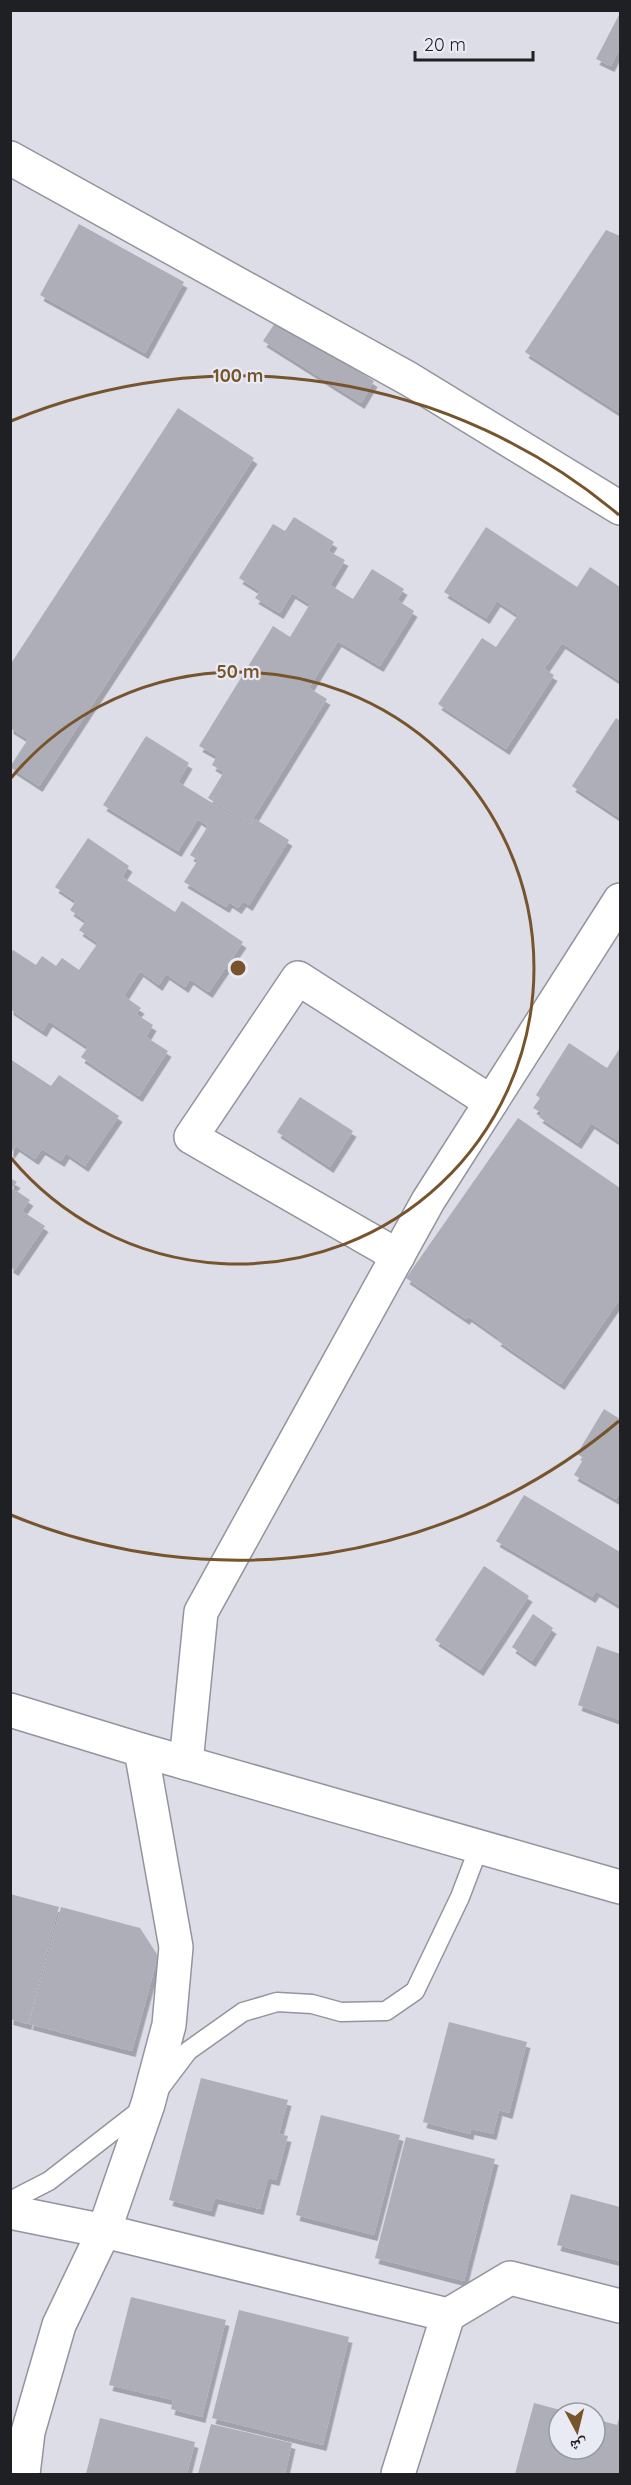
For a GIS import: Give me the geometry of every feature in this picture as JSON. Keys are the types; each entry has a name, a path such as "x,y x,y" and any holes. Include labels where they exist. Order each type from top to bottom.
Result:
{"street":[{"path":"10,158 409,379 621,508"},
{"path":"186,1763 201,1612 428,1201 621,900"},
{"path":"398,1256 191,1137 298,978 491,1102"},
{"path":"10,1710 141,1750 621,1887"},
{"path":"23,2475 28,2432 59,2325 104,2231 148,2104 169,2025 176,1947 141,1750"},
{"path":"10,2212 104,2231 448,2315"},
{"path":"398,2475 448,2315 510,2278 621,2306"}],"lane":[{"path":"10,2201 49,2181 148,2104 188,2051 243,2012 277,2002 312,2004 341,2012 386,2011 415,1991 460,1897 479,1847"}],"building":[{"path":"620,13 620,48 611,66 596,59"},
{"path":"79,224 184,282 145,353 40,295"},
{"path":"606,230 620,236 620,413 525,352"},
{"path":"277,320 374,381 361,403 263,341"},
{"path":"178,408 254,458 39,786 10,767 28,739 10,728 10,665"},
{"path":"294,517 334,542 328,551 345,560 330,585 353,599 372,569 404,589 397,600 414,611 380,666 338,641 309,688 327,699 250,824 208,798 224,772 212,765 217,756 199,746 273,626 290,637 310,604 292,593 280,613 255,598 260,591 239,578 273,524 285,531"},
{"path":"486,527 577,587 590,567 620,587 620,681 562,643 544,669 554,675 506,749 438,704 482,638 496,647 518,615 497,601 486,618 444,592"},
{"path":"616,718 620,721 620,818 572,786"},
{"path":"146,736 189,763 178,782 250,826 255,819 289,840 249,905 243,901 238,908 229,902 226,907 184,882 198,860 190,855 208,826 198,819 178,851 103,805"},
{"path":"88,838 129,866 122,877 175,912 182,901 243,942 209,992 190,979 185,987 166,974 159,985 140,971 124,996 141,1008 136,1014 153,1025 146,1037 168,1051 139,1096 81,1057 88,1047 49,1021 43,1031 10,1009 10,953 13,950 36,965 42,956 56,966 62,958 79,970 98,943 79,930 86,921 70,910 76,901 55,887"},
{"path":"569,1043 607,1068 620,1048 620,1142 591,1123 578,1143 539,1117 542,1113 533,1108 540,1098 536,1095"},
{"path":"10,1059 51,1086 59,1075 119,1116 85,1166 66,1153 61,1161 42,1149 35,1159 16,1146 10,1154"},
{"path":"300,1097 353,1131 330,1167 277,1132"},
{"path":"518,1118 620,1188 620,1299 561,1384 497,1340 499,1338 468,1316 466,1319 406,1278"},
{"path":"10,1178 17,1182 12,1188 30,1200 22,1211 45,1226 15,1270 10,1267"},
{"path":"604,1409 620,1419 620,1493 616,1499 574,1475 584,1458 577,1454"},
{"path":"524,1495 620,1552 619,1605 596,1591 592,1597 496,1541"},
{"path":"484,1566 529,1596 480,1670 435,1640"},
{"path":"533,1614 553,1628 532,1661 512,1647"},
{"path":"597,1646 620,1654 620,1720 578,1705"},
{"path":"10,1894 59,1907 28,2024 10,2019"},
{"path":"61,1907 140,1928 158,1956 132,2051 29,2024"},
{"path":"449,2022 527,2042 509,2113 499,2110 493,2134 471,2129 470,2134 423,2122"},
{"path":"201,2078 288,2100 279,2134 288,2136 276,2180 268,2178 260,2209 215,2198 211,2211 169,2200"},
{"path":"321,2115 400,2135 374,2235 296,2215"},
{"path":"406,2137 495,2159 464,2281 375,2258"},
{"path":"571,2194 620,2207 620,2261 557,2245"},
{"path":"131,2297 226,2320 202,2417 171,2409 173,2400 109,2385"},
{"path":"239,2310 349,2337 323,2445 212,2418"},
{"path":"534,2403 547,2406 547,2461 607,2461 607,2422 617,2425 620,2415 619,2474 515,2474"},
{"path":"100,2418 195,2442 187,2474 86,2474"},
{"path":"211,2424 292,2443 285,2474 198,2474"}]}
